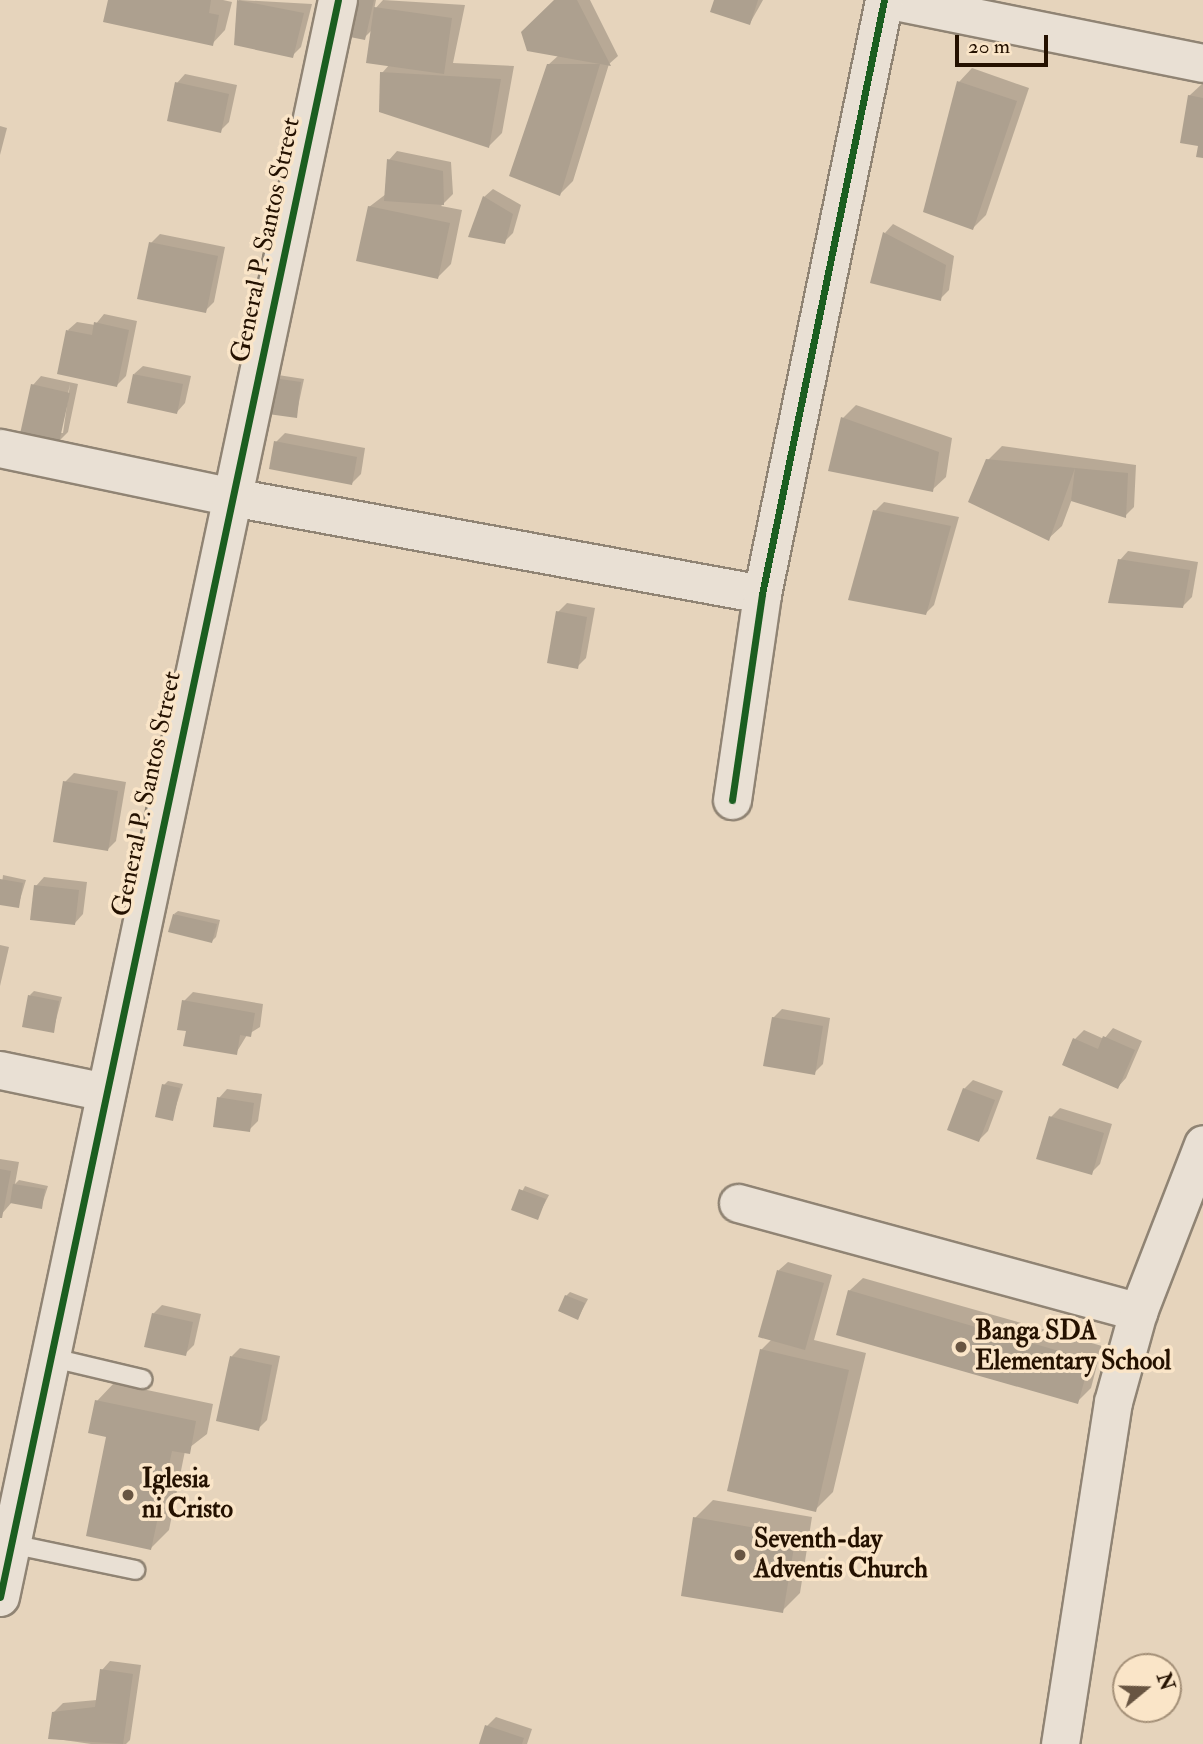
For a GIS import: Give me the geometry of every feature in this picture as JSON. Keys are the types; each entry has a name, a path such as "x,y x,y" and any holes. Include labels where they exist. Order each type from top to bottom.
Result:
{"street":[{"name":"General P. Santos Street","path":"0,1597 338,0"},
{"path":"732,800 762,594 884,0"},
{"path":"890,0 1203,63"},
{"path":"0,447 232,497 762,594"},
{"path":"0,1070 105,1092"},
{"path":"1060,1744 1113,1402 1138,1312 1203,1144"},
{"path":"737,1203 1138,1312"}],"lane":[{"path":"49,1357 142,1379"},
{"path":"10,1544 135,1570"}],"building":[{"path":"108,0 211,0 209,13 219,15 213,46 103,22"},
{"path":"237,0 304,13 293,58 234,45"},
{"path":"358,0 374,0 365,40 350,37"},
{"path":"554,0 577,0 611,66 527,51 521,32"},
{"path":"714,0 758,0 750,25 710,12"},
{"path":"374,7 452,18 444,74 366,63"},
{"path":"547,64 600,64 560,196 509,176"},
{"path":"380,72 501,79 489,148 379,112"},
{"path":"957,81 1017,101 973,230 923,212"},
{"path":"175,82 229,94 221,133 167,121"},
{"path":"1188,95 1203,98 1203,158 1196,157 1198,146 1180,143"},
{"path":"387,159 443,171 444,205 384,201"},
{"path":"483,196 513,214 505,244 468,237"},
{"path":"368,206 450,223 438,279 356,261"},
{"path":"883,232 946,265 941,301 870,283"},
{"path":"149,242 218,256 206,313 137,299"},
{"path":"94,322 129,330 117,387 57,374 66,330 92,335"},
{"path":"133,374 183,384 177,414 127,403"},
{"path":"273,378 301,382 297,418 268,414"},
{"path":"31,384 70,393 59,443 20,434"},
{"path":"841,417 939,452 933,492 828,471"},
{"path":"274,441 357,457 352,485 269,469"},
{"path":"986,459 1075,468 1049,541 968,502"},
{"path":"1075,468 1128,473 1126,518 1071,501"},
{"path":"873,510 951,526 926,615 848,600"},
{"path":"1118,559 1190,570 1183,608 1108,603"},
{"path":"556,611 587,617 578,669 547,663"},
{"path":"63,781 118,791 108,851 53,842"},
{"path":"0,879 23,883 19,908 0,905"},
{"path":"34,885 79,890 75,925 30,920"},
{"path":"173,914 217,924 212,943 168,932"},
{"path":"28,995 59,1001 54,1033 22,1027"},
{"path":"182,1000 255,1013 251,1037 240,1035 237,1055 183,1046 186,1031 177,1030"},
{"path":"772,1017 823,1026 815,1075 763,1066"},
{"path":"1103,1036 1135,1050 1118,1089 1062,1065 1073,1038 1098,1049"},
{"path":"162,1084 180,1088 173,1121 155,1117"},
{"path":"963,1088 995,1100 979,1142 947,1130"},
{"path":"217,1097 254,1103 250,1132 213,1127"},
{"path":"1049,1116 1104,1133 1092,1175 1036,1159"},
{"path":"0,1169 11,1171 2,1218 0,1218"},
{"path":"13,1184 45,1189 42,1209 10,1203"},
{"path":"519,1189 546,1199 538,1220 511,1210"},
{"path":"777,1270 824,1283 805,1350 758,1337"},
{"path":"848,1290 1090,1360 1078,1404 836,1335"},
{"path":"565,1295 585,1303 578,1320 558,1311"},
{"path":"152,1313 193,1322 186,1356 144,1347"},
{"path":"760,1349 849,1370 816,1512 727,1491"},
{"path":"230,1356 272,1365 259,1431 216,1421"},
{"name":"Iglesia ni Cristo","path":"95,1400 196,1421 190,1454 172,1451 151,1550 86,1536 106,1437 88,1433"},
{"name":"Seventh-day Adventis Church","path":"693,1517 796,1535 783,1613 681,1596"},
{"path":"100,1669 133,1674 123,1744 48,1739 52,1712 95,1707"},
{"path":"485,1725 524,1738 522,1744 479,1744"}],"cycle path":[{"path":"0,1597 338,0"},
{"path":"732,800 762,594 884,0"}],"place":[{"name":"Banga SDA Elementary School","path":"961,1347"},
{"name":"Iglesia ni Cristo","path":"128,1495"},
{"name":"Seventh-day Adventis Church","path":"740,1555"}]}
